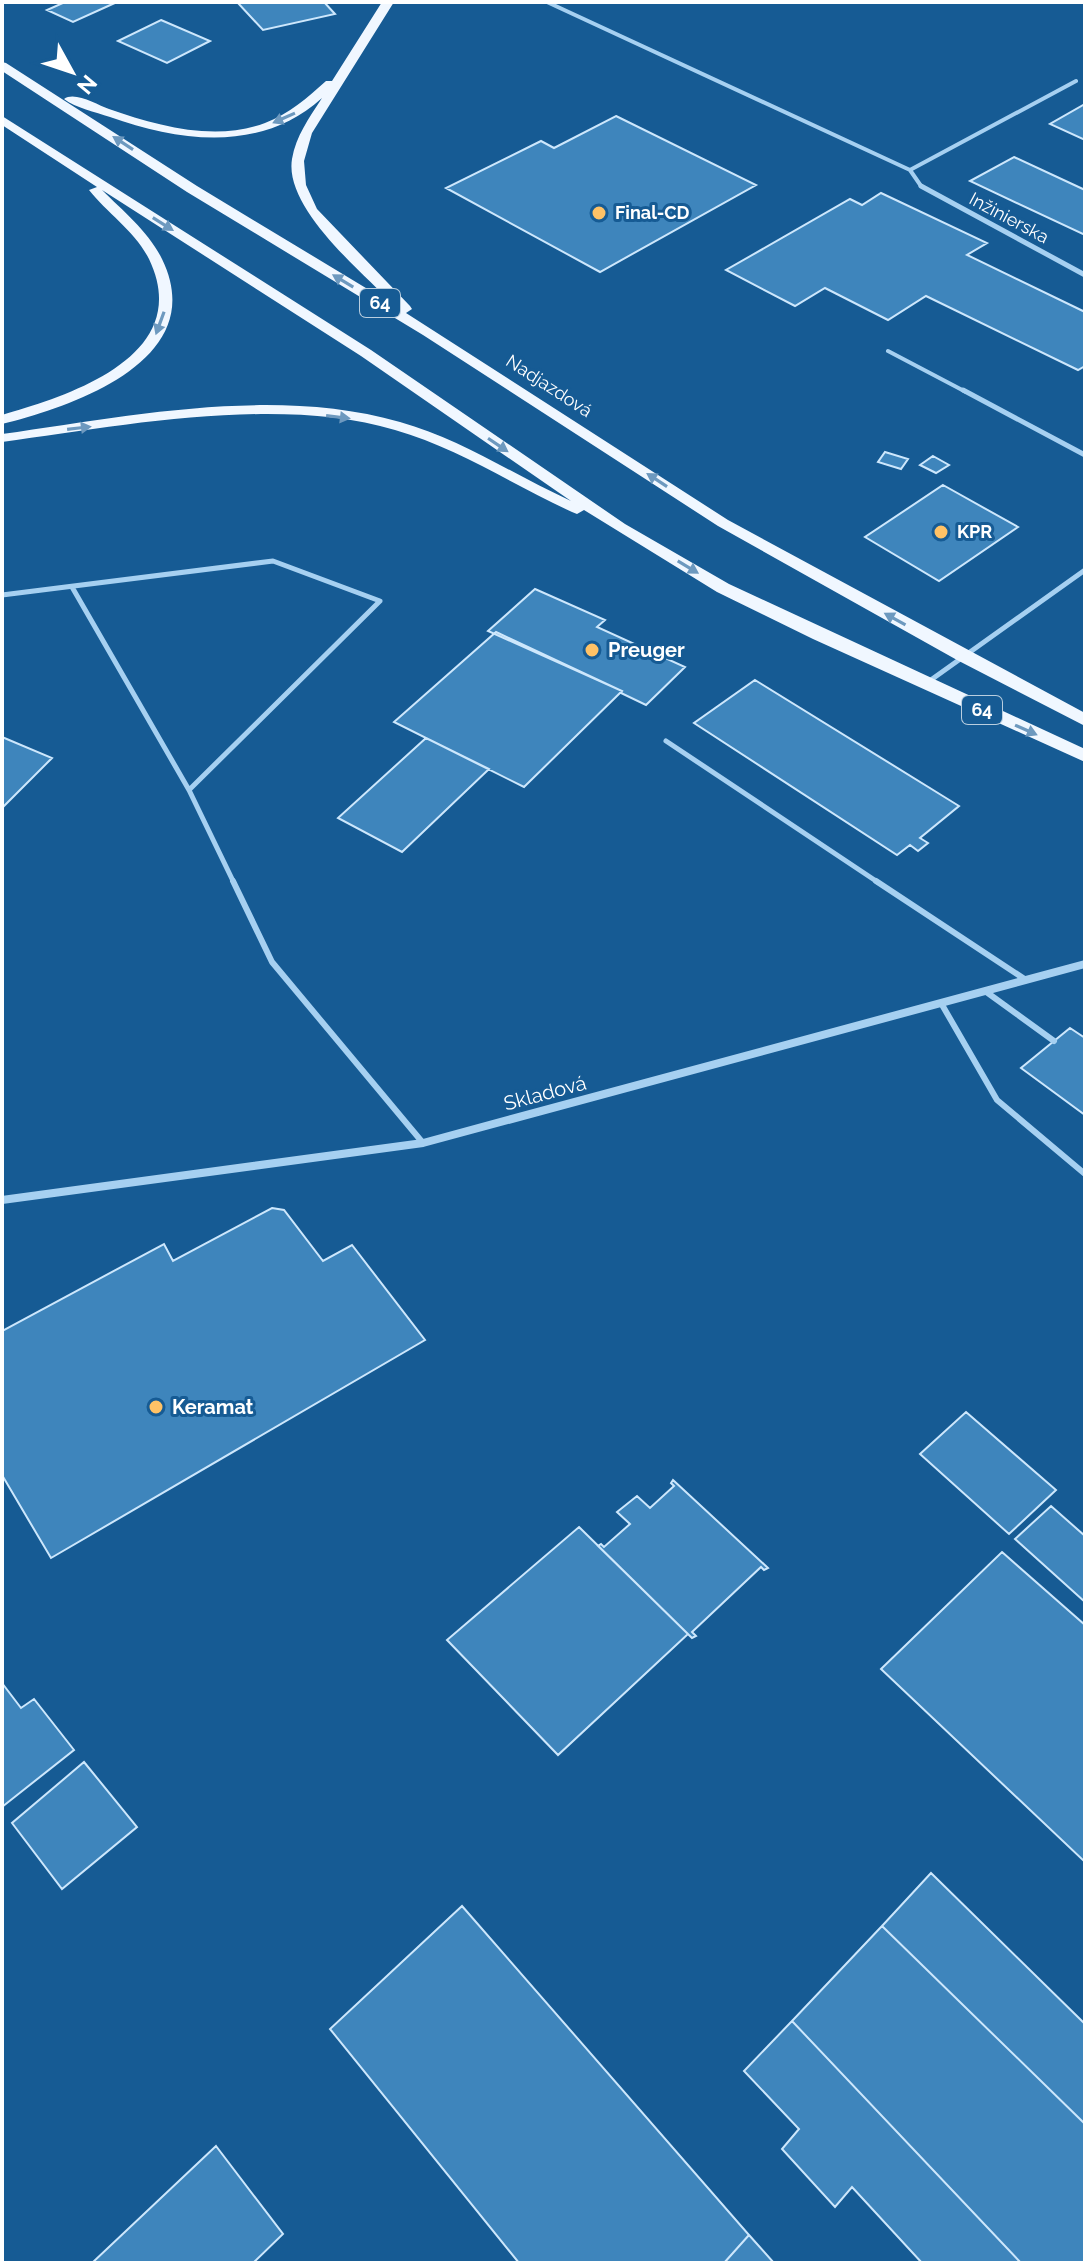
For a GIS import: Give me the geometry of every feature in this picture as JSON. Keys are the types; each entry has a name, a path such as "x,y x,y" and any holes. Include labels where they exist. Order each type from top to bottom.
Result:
{"main road":[{"path":"388,2 306,133 298,161 300,185 311,210 331,234 428,332"},
{"name":"Nadjazdová","path":"2,66 192,189 428,332 723,523 1085,720"},
{"path":"36,86 142,125 193,134 229,136 260,129 297,112 346,71"},
{"name":"64","path":"2,120 366,353 620,527 723,588 1085,756"},
{"path":"2,420 69,399 118,376 150,346 165,310 165,290 156,260 128,224 73,167"},
{"path":"2,438 171,417 291,414 366,420 395,425 438,441 486,462 552,498 620,527"}],"street":[{"name":"Inžinierska","path":"921,186 1085,275"},
{"name":"Skladová","path":"2,1200 423,1143 1085,964"}],"lane":[{"path":"547,2 910,170 921,186"},
{"path":"910,170 1076,81"},
{"path":"888,351 1085,455"},
{"path":"2,595 273,561 380,601 189,790"},
{"path":"925,684 1085,570"},
{"path":"72,587 189,790 272,962 423,1143"},
{"path":"666,741 1026,980"},
{"path":"985,991 1054,1041"},
{"path":"941,1003 997,1100 1085,1174"}],"building":[{"path":"65,2 117,2 73,22 47,10"},
{"path":"237,2 324,2 335,14 263,30"},
{"path":"161,20 210,41 167,63 118,41"},
{"path":"1085,104 1085,140 1050,124"},
{"name":"Final-CD","path":"616,116 756,185 600,272 446,188 541,141 554,148"},
{"path":"1014,157 1085,190 1085,235 970,181"},
{"path":"881,193 987,243 967,255 1085,312 1085,366 1078,370 926,296 888,320 825,288 795,306 726,270 850,199 862,205"},
{"path":"885,452 908,459 901,469 878,462"},
{"path":"933,456 949,465 936,473 920,465"},
{"name":"KPR","path":"943,485 1018,527 939,581 865,537"},
{"name":"Preuger","path":"535,589 605,620 597,627 685,667 646,705 622,691 488,631"},
{"path":"496,632 622,691 524,787 394,722"},
{"path":"755,680 959,806 920,838 928,843 918,851 910,845 897,855 694,723"},
{"path":"2,737 52,758 2,808"},
{"path":"426,738 489,769 402,852 338,818"},
{"path":"1070,1028 1085,1038 1085,1115 1021,1068"},
{"name":"Keramat","path":"272,1208 284,1210 323,1261 352,1245 425,1340 51,1558 2,1475 2,1331 164,1244 173,1261"},
{"path":"966,1412 1056,1490 1009,1534 920,1454"},
{"path":"673,1480 768,1568 764,1570 761,1567 692,1632 696,1636 692,1638 598,1546 601,1544 604,1547 630,1524 617,1512 637,1496 650,1508 674,1486 671,1483"},
{"path":"1051,1506 1085,1536 1085,1602 1015,1539"},
{"path":"579,1527 688,1634 558,1755 447,1640"},
{"path":"1002,1552 1085,1625 1085,1862 881,1669"},
{"path":"2,1683 21,1708 34,1699 74,1750 2,1807"},
{"path":"84,1762 137,1827 62,1889 12,1823"},
{"path":"931,1873 1085,2024 1085,2124 882,1926"},
{"path":"462,1906 749,2235 724,2263 519,2263 330,2029"},
{"path":"882,1926 1085,2124 1085,2263 1021,2263 792,2021"},
{"path":"792,2021 1021,2263 922,2263 852,2187 835,2207 782,2149 799,2129 744,2071"},
{"path":"216,2146 283,2234 253,2263 92,2263"},
{"path":"749,2235 774,2263 724,2263"}],"place":[{"name":"Final-CD","path":"599,213"},
{"name":"KPR","path":"941,532"},
{"name":"Preuger","path":"592,650"},
{"name":"Keramat","path":"156,1407"}]}
